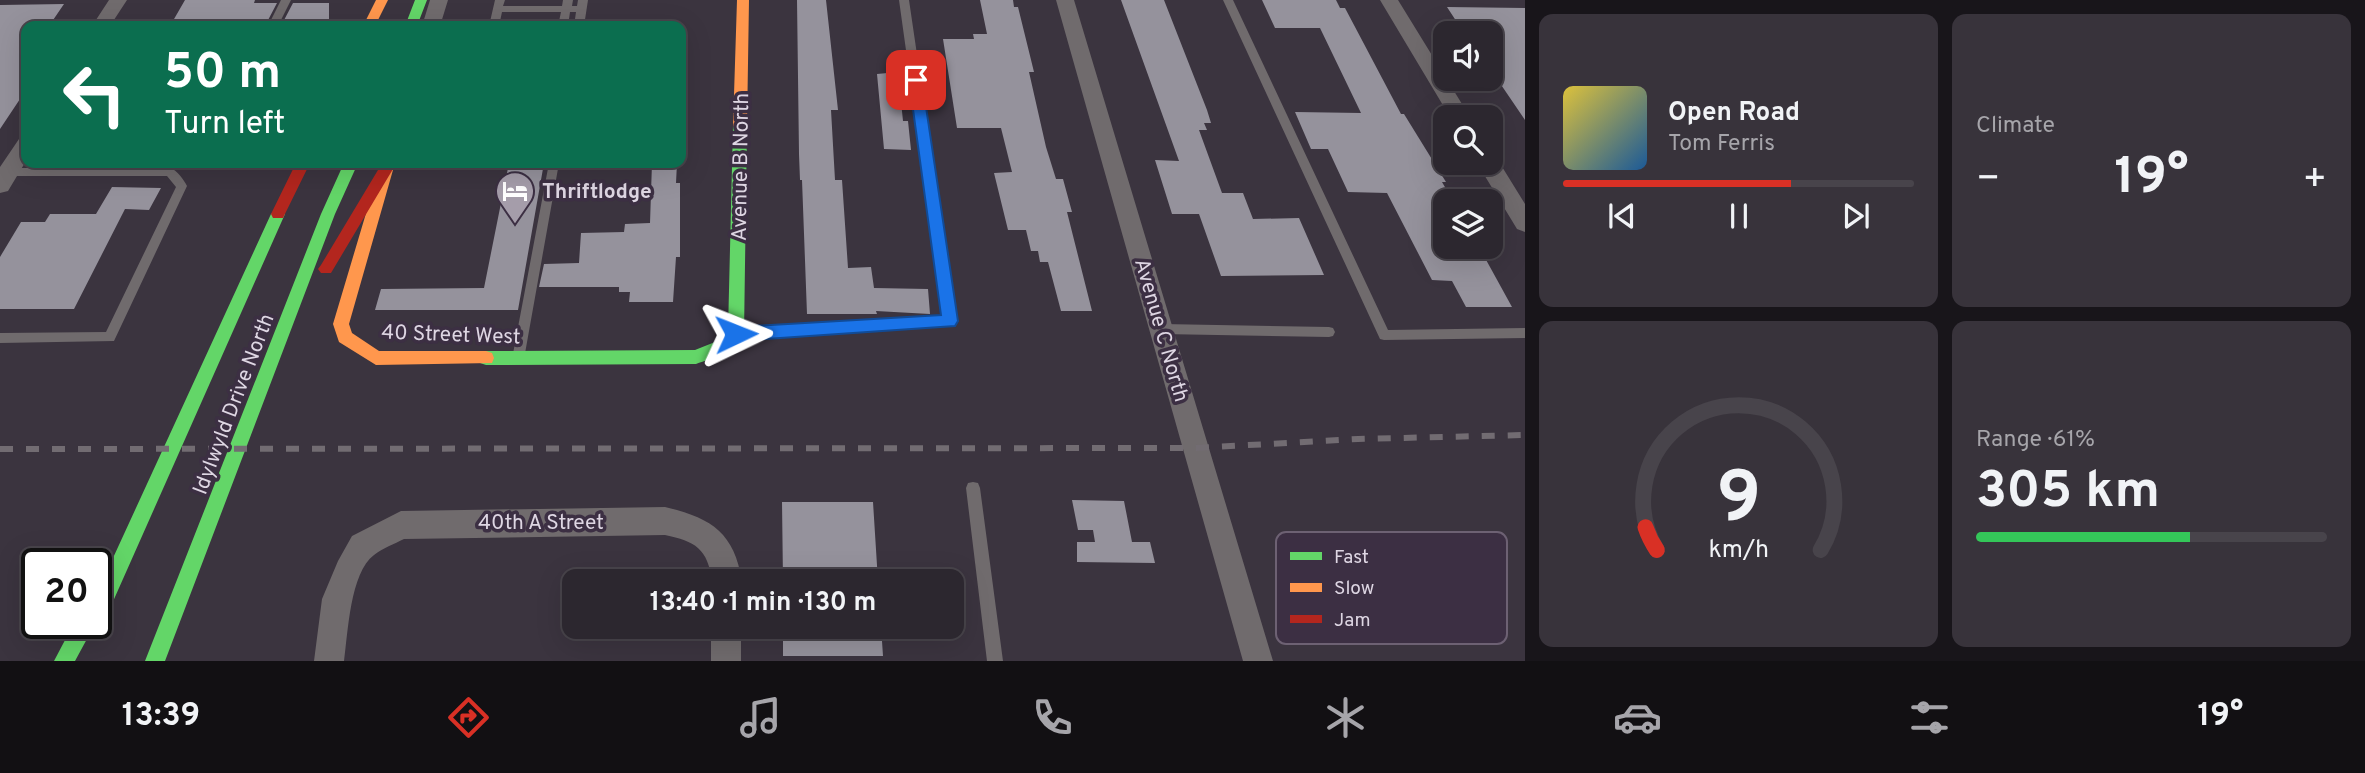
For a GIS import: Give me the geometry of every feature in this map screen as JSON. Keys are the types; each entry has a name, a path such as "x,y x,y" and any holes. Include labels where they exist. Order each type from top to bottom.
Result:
{"main road":[{"path":"372,21 382,0"},
{"path":"413,21 421,0"},
{"name":"Avenue B North","path":"736,334 743,0"},
{"name":"Idylwyld Drive North","path":"112,578 300,168"},
{"name":"Idylwyld Drive North","path":"155,661 328,214 349,168"},
{"path":"280,341 386,168"},
{"name":"40 Street West","path":"386,168 341,324 345,337 376,358 696,358 721,347 736,334"},
{"path":"170,661 242,438"},
{"path":"112,575 118,564"},
{"path":"64,661 76,639"},
{"path":"78,661 87,639"}],"street":[{"path":"104,21 118,0"},
{"path":"433,21 439,0"},
{"name":"Avenue C North","path":"1065,0 1258,661"},
{"path":"1389,0 1453,105"},
{"path":"4,178 21,152"},
{"path":"1495,175 1525,223"},
{"name":"40th A Street","path":"329,661 337,599 348,572 362,546 401,525 665,522 691,526 718,547 724,569"},
{"path":"726,639 726,661"}],"lane":[{"path":"276,21 286,0"},
{"path":"736,334 950,321 904,0"},
{"path":"1228,0 1384,335 1525,333"},
{"path":"499,5 582,5"},
{"path":"518,359 553,168"},
{"path":"0,338 110,337 182,186 170,172 4,178"},
{"path":"286,173 288,192"},
{"path":"1162,328 1329,332"},
{"path":"973,488 995,661"}],"building":[{"path":"185,0 255,0 254,3 277,3 268,21 173,21"},
{"path":"797,0 826,0 838,110 831,110 835,180 842,180 848,268 871,267 874,288 928,289 930,314 876,311 877,314 807,314 799,154"},
{"path":"980,0 1013,0 1014,7 1018,7 1034,72 1029,72 1046,147 1056,179 1063,179 1072,212 1067,212 1092,311 1061,311 1048,262 1040,262 1038,251 1031,251 1026,230 1008,230 994,173 1012,172 1001,128 957,128 943,39 974,39 973,34 987,34"},
{"path":"1121,0 1164,0 1211,123 1204,123 1207,130 1199,130 1222,193 1243,193 1253,219 1299,218 1324,275 1221,276 1199,214 1172,214 1155,160 1179,161"},
{"path":"1262,0 1336,0 1340,8 1345,8 1401,114 1404,114 1433,161 1433,175 1442,175 1446,182 1442,182 1446,189 1433,189 1433,259 1486,259 1512,307 1466,307 1452,281 1432,280 1387,193 1348,192 1328,149 1311,149 1295,112 1361,113 1320,28 1275,28"},
{"path":"293,3 329,3 329,21 284,21"},
{"path":"64,4 52,21 21,21 21,98 0,129 0,5"},
{"path":"1447,7 1525,8 1525,120 1503,88 1503,21 1456,21"},
{"path":"898,72 903,121 908,121 911,150 884,149 877,74"},
{"name":"Thriftlodge","path":"508,168 543,168 518,310 375,310 381,289 484,288"},
{"path":"652,168 677,168 676,183 680,183 680,257 676,257 673,302 629,302 630,292 619,292 619,287 539,287 544,264 579,263 581,233 624,232 625,224 650,223"},
{"path":"112,187 161,188 149,210 125,209 74,309 0,309 0,257 21,222 45,222 50,214 96,214"},
{"path":"1072,500 1124,501 1132,542 1150,542 1155,563 1077,562 1077,542 1095,542 1093,530 1078,530"},
{"path":"782,502 873,502 877,569 783,569"},
{"path":"783,639 882,639 883,656 783,656"}],"railway":[{"path":"0,449 1196,448 1358,439 1525,435"}],"traffic: fast":[{"path":"413,21 421,0"},
{"path":"486,358 696,357 721,347 736,334 740,126"},
{"path":"328,214 349,168"},
{"path":"112,582 278,214"},
{"path":"155,661 328,214"},
{"path":"64,661 76,639"}],"traffic: slow":[{"path":"372,21 382,0"},
{"path":"740,126 743,0"},
{"path":"387,168 341,324 345,337 376,358 486,358"}],"traffic: jam":[{"path":"278,214 301,168"},
{"path":"326,269 386,169"}],"place":[{"name":"Thriftlodge","path":"515,225"}],"route":[{"path":"736,334 950,321 916,80"}]}
